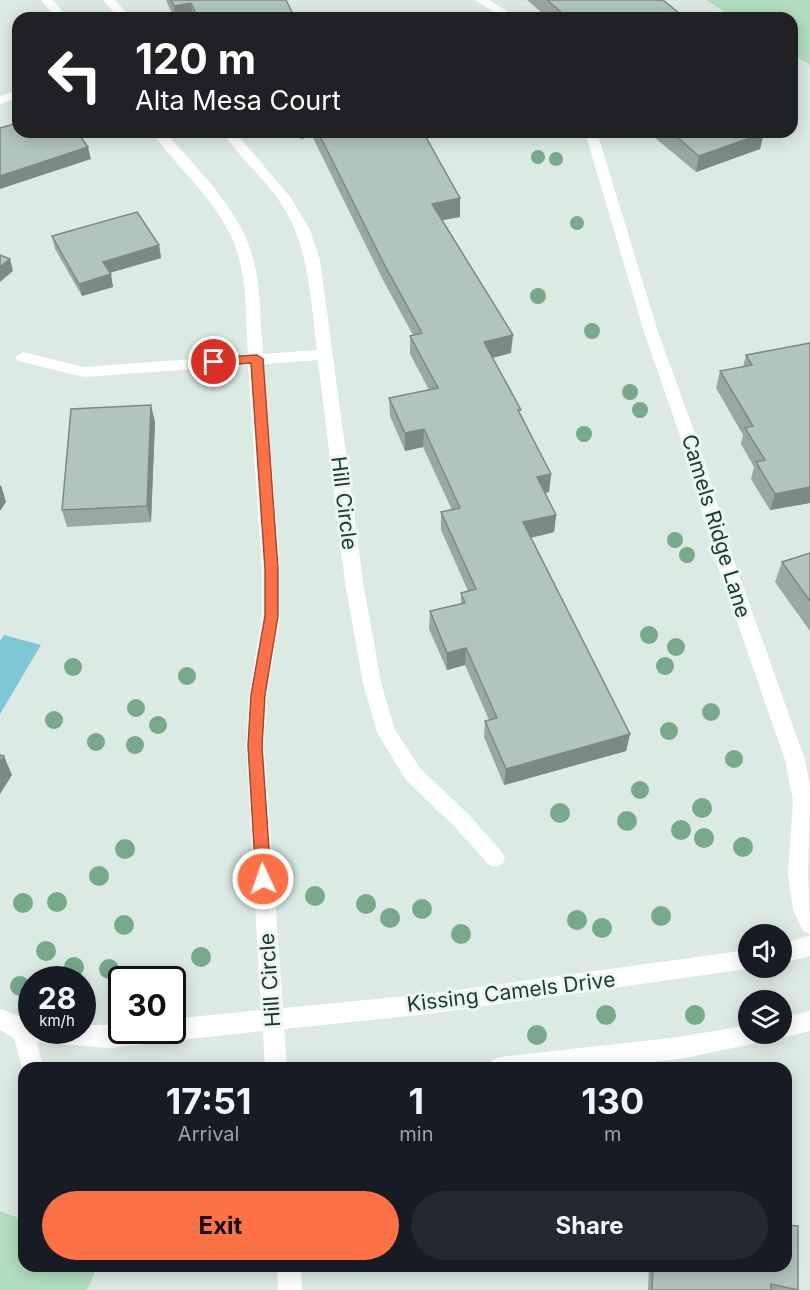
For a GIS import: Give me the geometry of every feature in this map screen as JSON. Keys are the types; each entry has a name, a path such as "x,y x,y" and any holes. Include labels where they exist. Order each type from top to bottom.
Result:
{"street":[{"path":"47,0 57,12"},
{"path":"109,0 120,12"},
{"path":"481,0 502,12"},
{"name":"Hill Circle","path":"163,138 214,200 234,232 245,255 250,282 271,569 271,616 258,695 255,746 276,1062"},
{"name":"Hill Circle","path":"233,138 284,198 303,230 313,260 354,582 372,683 387,732 412,774 462,821 495,858"},
{"name":"Camels Ridge Lane","path":"593,138 651,332 694,453 724,558 795,760 803,800 798,874 803,910 810,924"},
{"path":"23,357 84,372 326,354"},
{"path":"792,950 810,946"},
{"name":"Kissing Camels Drive","path":"186,1028 428,1004 738,961"},
{"path":"0,1019 18,1028"},
{"path":"792,1026 810,1021"},
{"path":"554,1062 680,1048 738,1037"},
{"path":"27,1044 31,1062"},
{"path":"289,1272 290,1290"}],"green space":[{"path":"706,0 810,0 810,65 798,58 798,12 725,12"},
{"path":"0,1211 18,1218 18,1272 95,1272 87,1290 0,1290"}],"water":[{"path":"4,635 41,645 0,714 0,641"}],"building":[{"path":"171,0 286,0 292,12 195,12 191,3 174,6"},
{"path":"547,0 663,0 678,12 561,12"},
{"path":"12,125 12,138 81,138 88,147 0,176 0,128"},
{"path":"321,138 426,138 460,198 432,204 513,335 484,342 521,410 518,410 551,474 537,477 556,515 523,522 630,734 506,769 485,721 497,718 466,648 447,653 430,611 465,603 461,593 476,589 441,512 460,508 424,429 405,433 389,398 438,388 410,336 422,333 383,262"},
{"path":"678,138 750,138 699,156"},
{"path":"137,212 159,245 103,262 111,274 79,284 52,236"},
{"path":"0,255 10,259 0,267"},
{"path":"810,343 810,487 775,494 756,462 765,460 745,428 753,426 720,371 752,365 746,355"},
{"path":"151,405 147,506 62,510 71,409"},
{"path":"810,553 810,601 782,562"},
{"path":"792,1226 798,1226 798,1290 771,1284 771,1290 652,1290 653,1272 792,1272"}],"route":[{"path":"214,362 257,359 271,569 271,616 258,695 255,746 263,879"}]}
